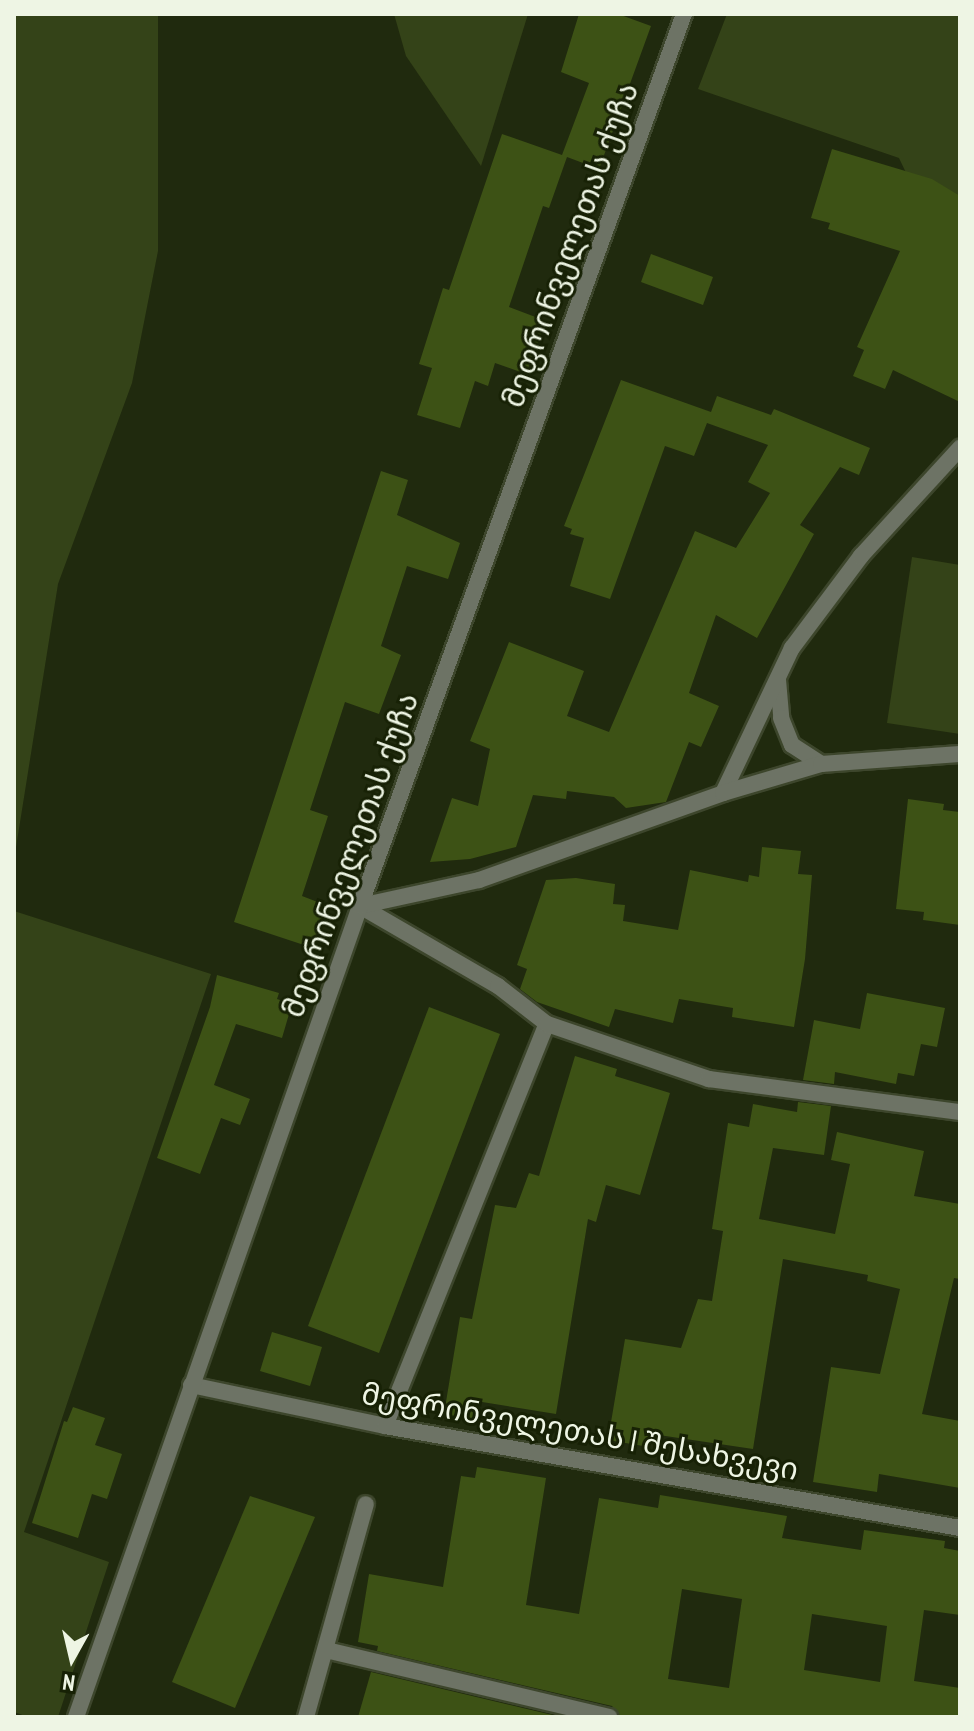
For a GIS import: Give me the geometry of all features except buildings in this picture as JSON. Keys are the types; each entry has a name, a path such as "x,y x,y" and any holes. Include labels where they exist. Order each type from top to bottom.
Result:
{"street":[{"name":"მეფრინველეთას ქუჩა","path":"76,1717 360,906 684,14"},
{"path":"723,793 792,648 861,556 960,448"},
{"path":"778,678 781,718 792,745 821,764"},
{"path":"360,906 479,880 723,793 821,764 960,754"},
{"path":"360,906 498,986 547,1024 709,1079 960,1112"},
{"path":"385,1426 547,1024"},
{"name":"მეფრინველეთას I შესახვევი","path":"191,1385 385,1426 960,1528"},
{"path":"306,1717 366,1504"},
{"path":"326,1650 609,1717"}],"green space":[{"path":"14,14 158,14 158,251 132,383 58,584 14,860"},
{"path":"394,14 528,14 481,166 406,56"},
{"path":"727,14 960,14 960,222 919,200 899,158 698,89"},
{"path":"912,557 960,565 960,734 887,723"},
{"path":"14,911 211,974 24,1532 109,1562 58,1717 28,1717 14,1712"}]}
